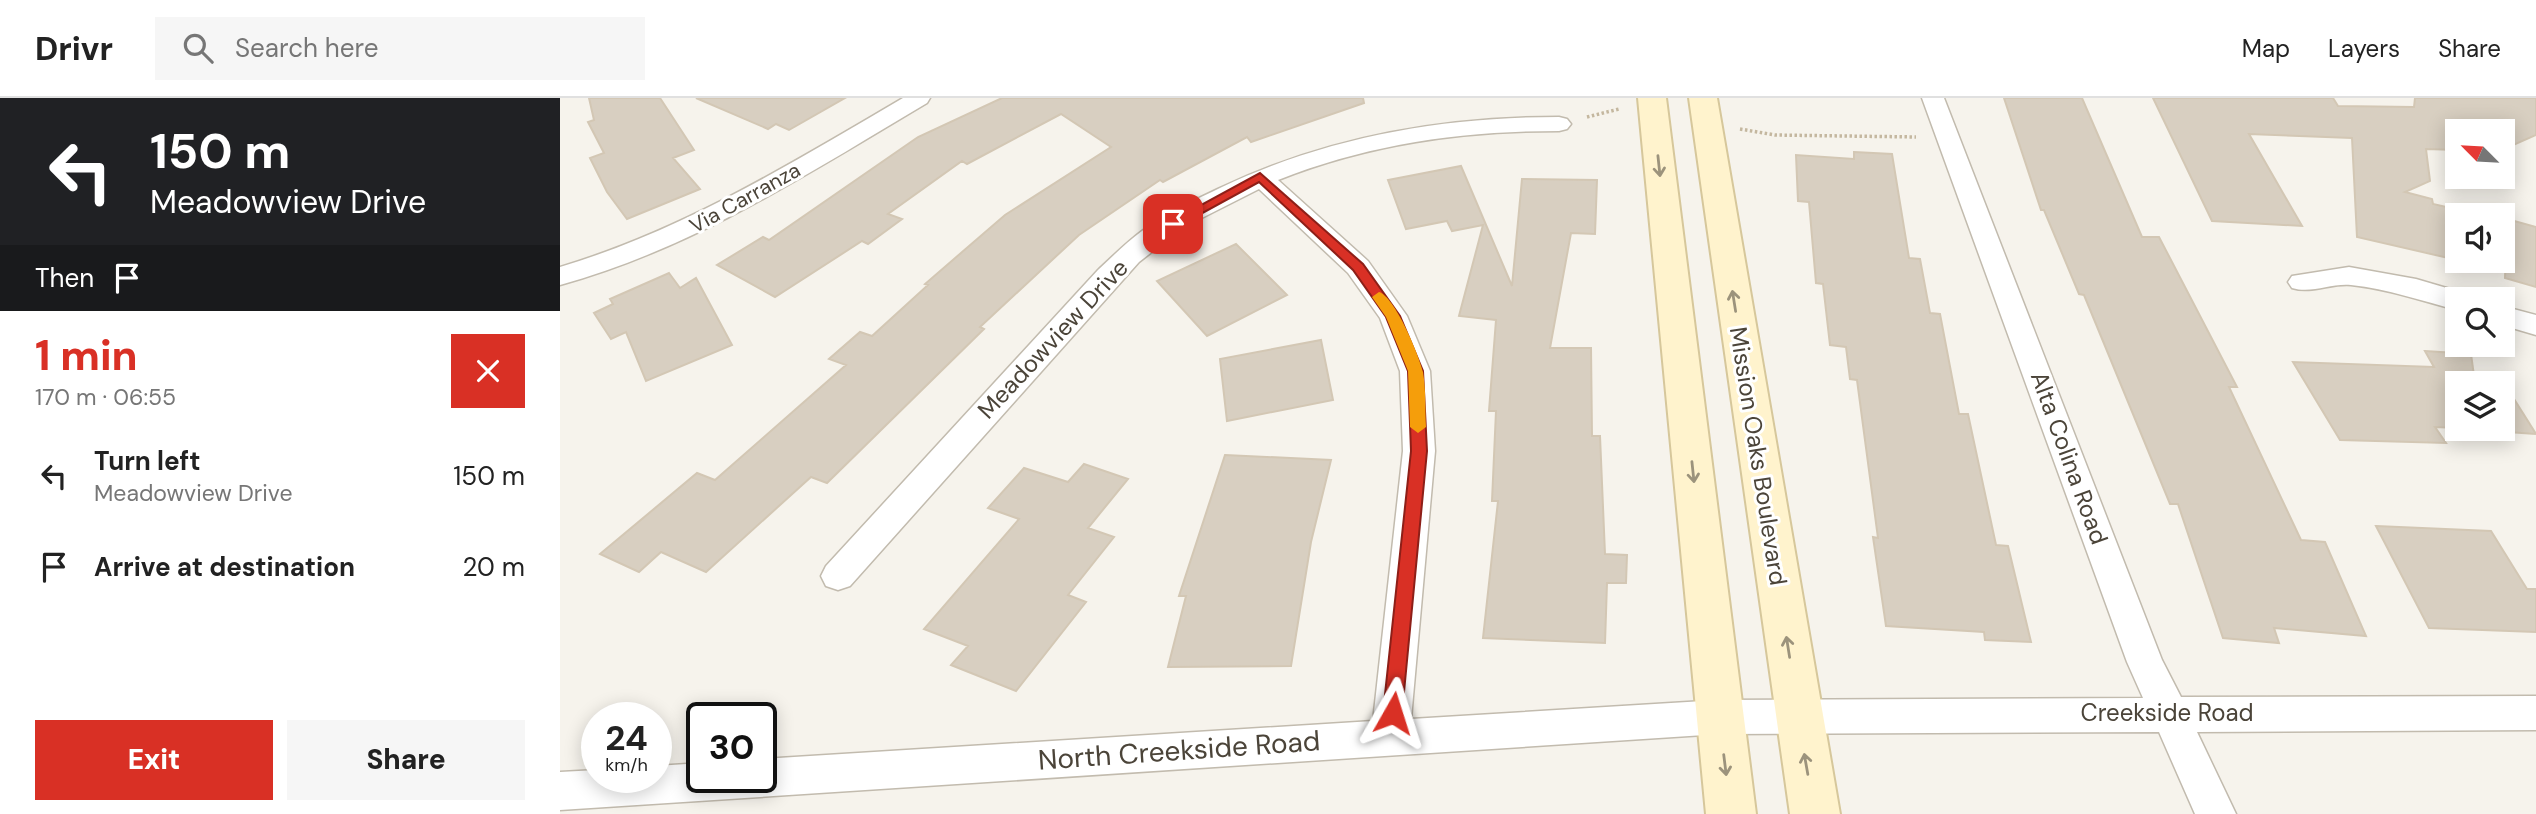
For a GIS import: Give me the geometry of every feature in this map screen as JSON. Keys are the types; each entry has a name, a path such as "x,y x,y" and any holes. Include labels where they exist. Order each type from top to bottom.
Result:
{"main road":[{"name":"Mission Oaks Boulevard","path":"1703,98 1815,814"},
{"path":"1641,102 1731,814"}],"street":[{"name":"Via Carranza","path":"560,276 645,249 717,216 919,98"},
{"name":"Alta Colina Road","path":"1933,98 2145,662 2216,814"},
{"name":"Meadowview Drive","path":"838,576 1108,276 1152,236 1260,177 1311,158 1461,125 1559,124"},
{"path":"1260,177 1358,267 1393,316 1415,371 1419,451 1390,737"},
{"path":"2302,282 2349,276 2416,288 2445,297"},
{"path":"2515,319 2536,326"},
{"name":"Creekside Road","path":"1798,715 2536,713"},
{"name":"North Creekside Road","path":"560,791 602,801 1390,737 1720,717 1798,715"}],"path":[{"path":"1559,124 1641,102"},
{"path":"1740,129 1775,135 1899,138 1948,133"}],"building":[{"path":"589,98 660,98 694,150 673,158 700,189 627,219 607,192 590,158 604,153 588,122 594,120"},
{"path":"696,98 845,98 789,130 776,124 768,129"},
{"path":"1002,98 1363,98 1364,103 1251,142 1247,137 1163,182 1160,180 1079,235 980,327 984,329 827,483 811,477 706,572 661,552 639,572 600,554 697,473 715,480 846,365 829,359 860,332 872,336 928,285 925,284 1005,215 1111,147 1061,114 967,164 962,161 888,214 902,219 868,244 862,241 775,297 717,265 763,237 769,240 918,137"},
{"path":"2004,98 2082,98 2142,237 2159,237 2237,387 2229,387 2301,540 2325,542 2366,636 2274,628 2279,643 2223,638 2178,504 2170,504 2084,295 2079,294 2044,210 2041,210"},
{"path":"2153,98 2333,98 2338,106 2414,107 2415,98 2536,98 2536,135 2515,144 2515,119 2445,119 2445,150 2426,149 2430,181 2405,192 2432,199 2433,204 2445,207 2445,257 2357,237 2352,138 2249,134 2302,226 2212,221"},
{"path":"1854,152 1892,154 1909,258 1920,259 1930,313 1940,314 1959,414 1968,414 1996,545 2008,546 2031,642 1985,640 1984,632 1886,626 1873,537 1878,538 1857,380 1850,379 1846,347 1830,345 1823,284 1816,283 1809,202 1798,201 1796,155 1854,159"},
{"path":"1461,166 1512,286 1522,179 1597,180 1595,234 1571,233 1550,348 1591,348 1592,436 1600,436 1605,554 1627,555 1626,583 1607,583 1605,643 1483,638 1498,501 1492,501 1496,411 1489,411 1496,320 1459,316 1483,225 1452,231 1447,221 1406,229 1388,180"},
{"path":"2515,221 2536,227 2536,287 2505,278 2505,273 2515,273"},
{"path":"1236,244 1287,295 1207,336 1157,281"},
{"path":"669,273 680,288 696,278 732,345 646,381 626,332 611,339 594,313 613,304 610,299"},
{"path":"1321,340 1333,400 1227,421 1220,359"},
{"path":"2425,351 2445,352 2445,357 2471,357 2473,371 2445,371 2445,427 2435,427 2446,443 2340,440 2293,362 2434,367"},
{"path":"2515,401 2536,434 2515,433"},
{"path":"1225,455 1331,460 1311,542 1291,666 1168,667 1186,596 1179,596"},
{"path":"1084,464 1128,479 1088,528 1114,537 1068,595 1086,602 1016,691 951,665 968,646 924,629 1019,519 988,508 1024,468 1068,482"},
{"path":"2376,526 2491,531 2527,589 2536,589 2536,632 2429,628"}],"slow traffic":[{"path":"1379,297 1393,316 1415,371 1418,427"}],"route":[{"path":"1173,224 1260,177 1358,267 1393,316 1415,371 1419,451 1393,713"}]}
